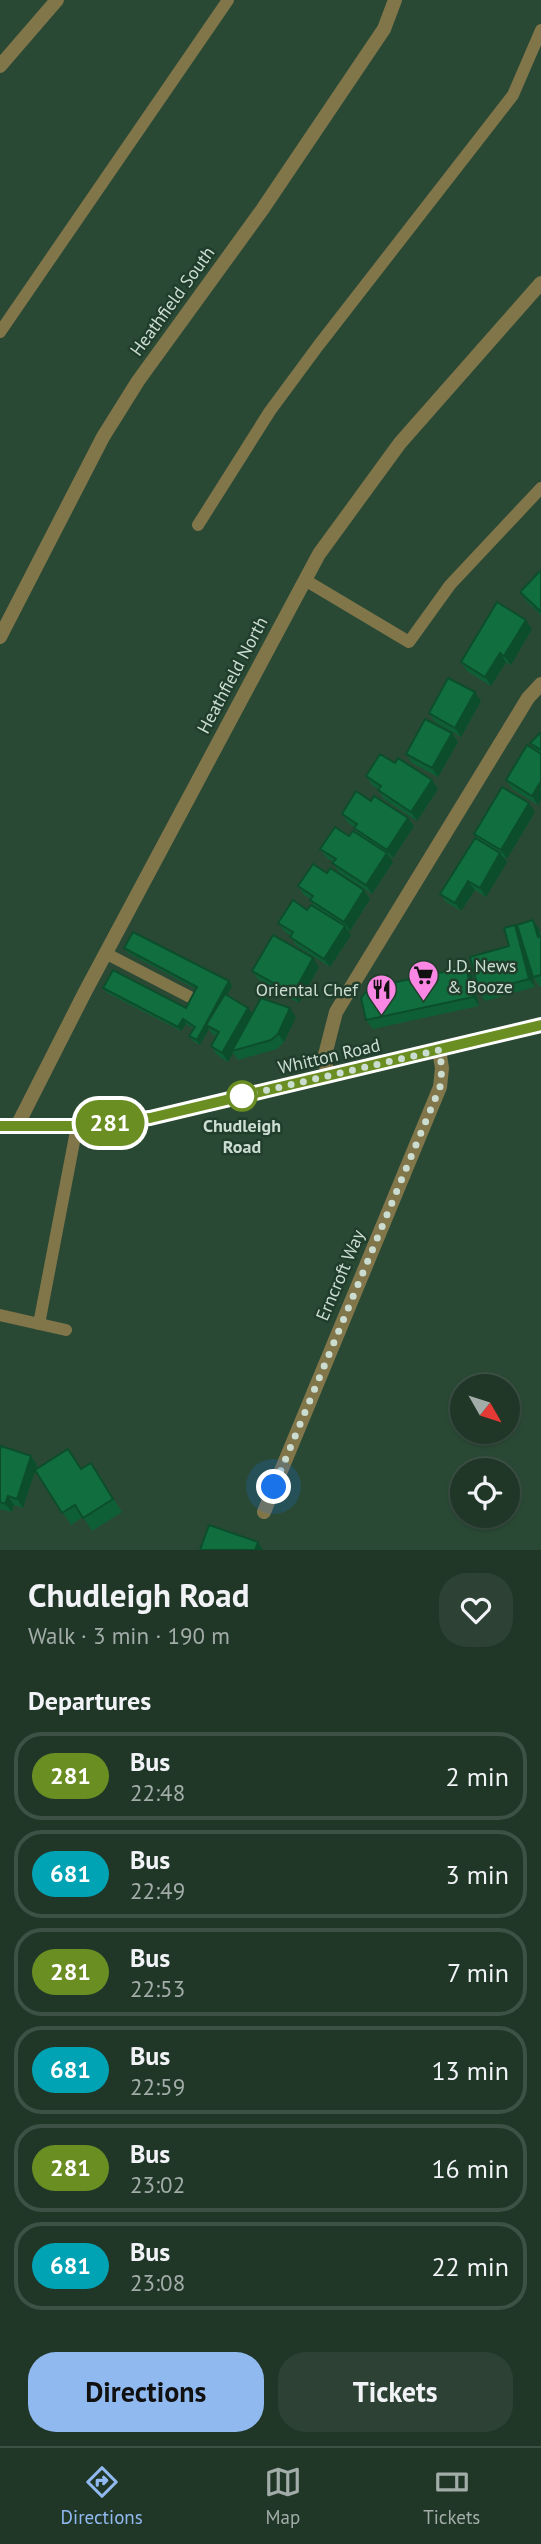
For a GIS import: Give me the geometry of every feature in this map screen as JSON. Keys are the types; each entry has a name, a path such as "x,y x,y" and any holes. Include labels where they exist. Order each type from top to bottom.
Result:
{"main road":[{"name":"Whitton Road","path":"0,1126 77,1126 150,1118 541,1025"}],"street":[{"path":"0,66 57,0"},
{"name":"Heathfield South","path":"0,637 103,437 138,381 262,210 384,29 395,0"},
{"name":"Heathfield North","path":"17,1126 319,554 400,443 541,283"},
{"path":"327,1075 325,1055 336,1012 528,698 541,684"},
{"name":"Erncroft Way","path":"264,1513 440,1087 442,1068 439,1050"}],"lane":[{"path":"0,332 228,0"},
{"path":"198,525 270,411 317,346 513,95 541,30"},
{"path":"305,580 409,642 450,585 541,488"},
{"path":"107,954 190,997"},
{"path":"38,1324 77,1126"},
{"path":"0,1315 66,1330"}],"building":[{"path":"541,570 541,612 520,592"},
{"path":"497,602 526,620 504,656 500,653 485,677 461,662"},
{"path":"448,678 475,692 455,728 429,713"},
{"path":"425,719 452,733 432,768 406,754"},
{"path":"541,732 541,750 530,743"},
{"path":"527,745 541,754 541,781 532,796 506,780"},
{"path":"380,754 395,763 398,758 432,780 411,812 378,790 381,786 366,776"},
{"path":"502,787 529,803 501,850 474,834"},
{"path":"356,791 371,801 374,796 408,818 387,850 354,828 357,824 342,814"},
{"path":"335,827 349,836 353,831 387,853 366,885 332,863 336,859 320,849"},
{"path":"475,838 500,853 480,888 468,881 455,903 440,894"},
{"path":"313,864 327,873 330,868 364,890 344,922 310,900 313,896 298,886"},
{"path":"293,900 307,910 311,905 345,926 324,959 290,937 293,932 278,923"},
{"path":"533,920 538,937 541,936 541,975 533,977 517,925"},
{"path":"515,925 529,979 479,992 470,957 509,946 504,928"},
{"path":"133,932 229,981 197,1040 189,1036 195,1027 183,1019 178,1027 103,988 113,970 186,1008 197,987 124,948"},
{"path":"273,935 313,958 293,994 252,971"},
{"path":"466,967 473,997 366,1020 361,998 369,988"},
{"path":"225,994 248,1008 222,1053 211,1046 219,1032 206,1025"},
{"path":"261,998 290,1008 278,1034 271,1040 232,1051"},
{"path":"1,1446 31,1456 17,1499 8,1496 5,1504 0,1502"},
{"path":"68,1449 81,1469 91,1463 113,1499 83,1518 75,1505 62,1513 35,1470"},
{"path":"209,1525 258,1542 255,1550 200,1550"}],"bus line":[{"name":"281","path":"0,1126 77,1126 150,1118 541,1025"}],"place":[{"name":"J.D. News & Booze","path":"424,1002"},
{"name":"Oriental Chef","path":"381,1016"},
{"name":"Chudleigh Road","path":"242,1096"}],"route":[{"path":"242,1096 439,1050 442,1068 440,1087 274,1487"}]}
